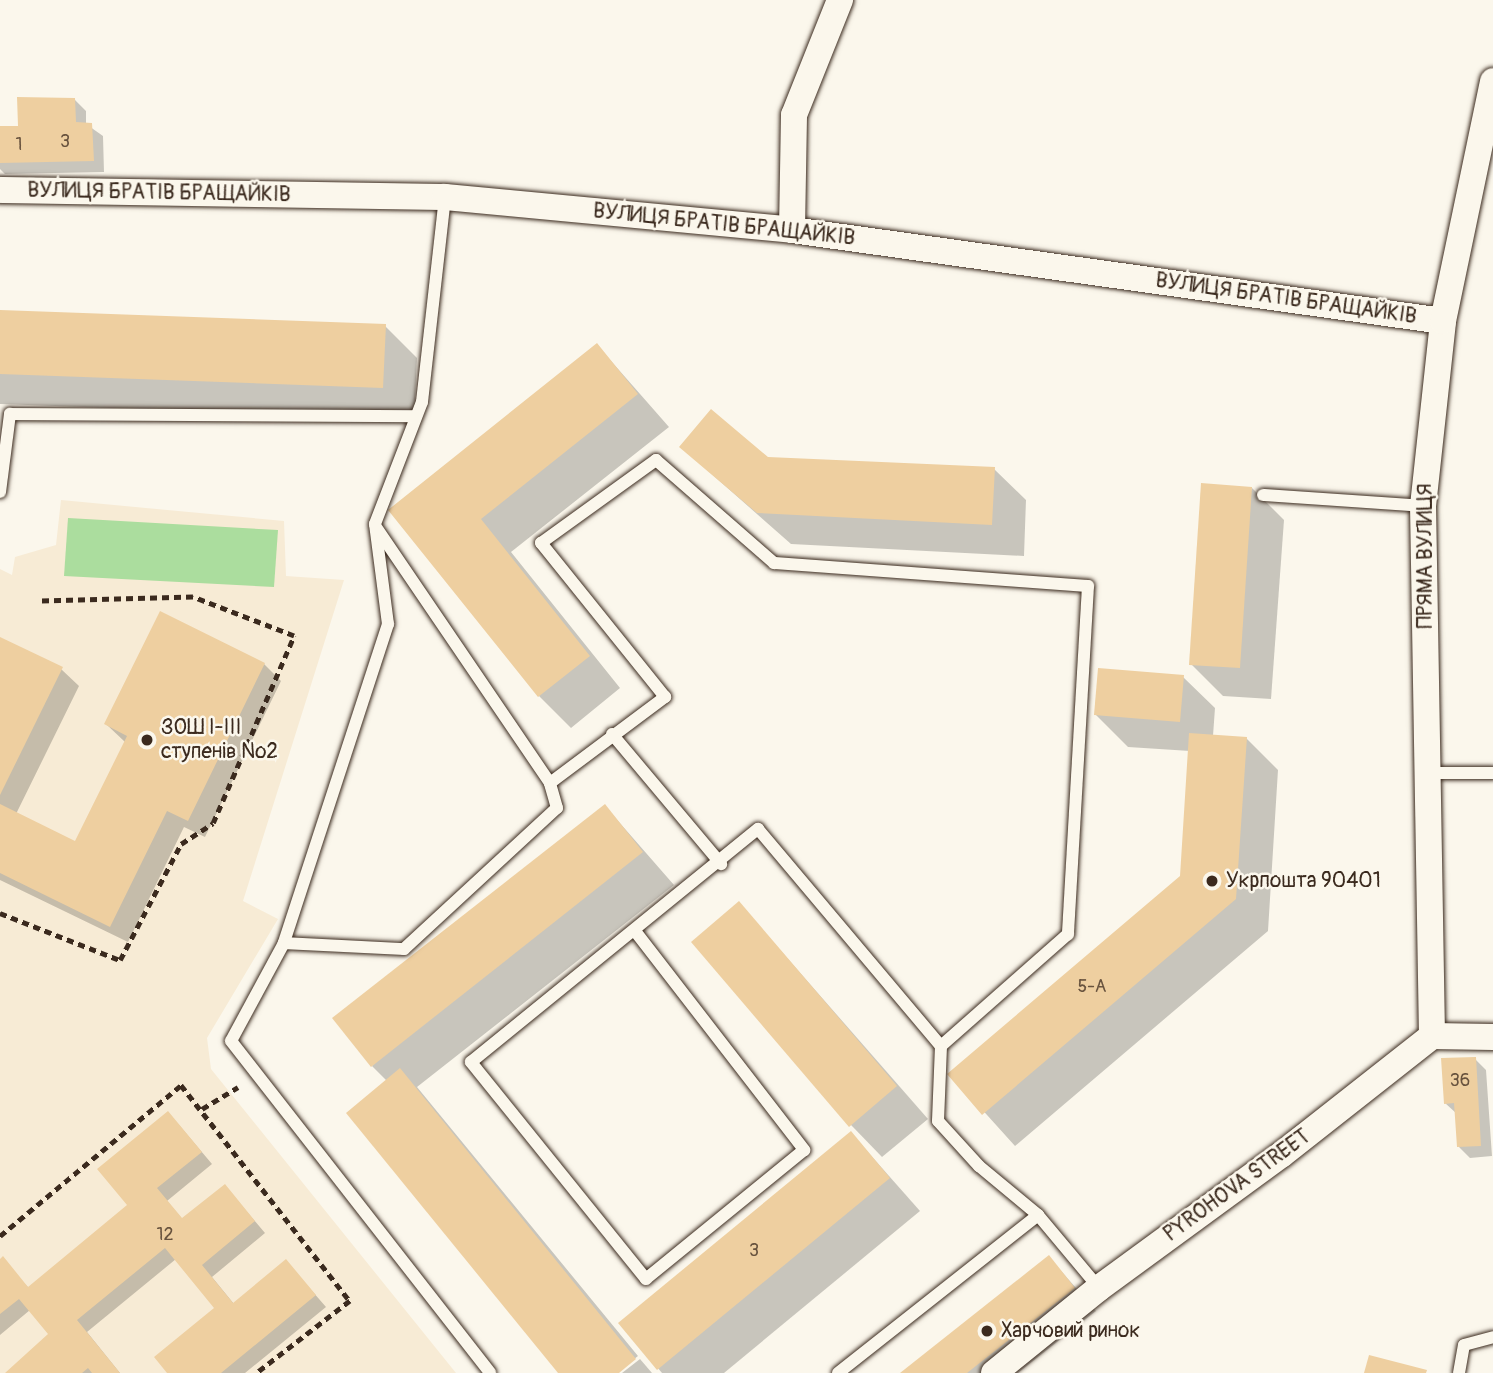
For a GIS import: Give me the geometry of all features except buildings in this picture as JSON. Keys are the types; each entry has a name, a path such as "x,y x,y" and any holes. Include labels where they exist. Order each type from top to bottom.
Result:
{"street":[{"path":"792,230 794,116 840,0"},
{"name":"ПРЯМА ВУЛИЦЯ","path":"1432,1037 1423,506 1443,321 1493,81"},
{"name":"ВУЛИЦЯ БРАТІВ БРАЩАЙКІВ","path":"0,190 445,197 792,230 1443,321"},
{"path":"1432,1037 1493,1037"},
{"name":"PYROHOVA STREET","path":"994,1373 1099,1288 1281,1155 1432,1037"}],"lane":[{"path":"445,197 422,402 375,524 388,624 284,943 230,1041 491,1373"},
{"path":"0,492 10,414 416,416"},
{"path":"550,783 612,734 665,697 541,543 656,460 774,563 1088,586 1068,934 942,1046"},
{"path":"1263,495 1423,506"},
{"path":"284,943 404,949 557,808 550,783 375,524"},
{"path":"612,734 721,864"},
{"path":"1428,773 1493,773"},
{"path":"635,931 804,1150 646,1279 471,1062 635,931 721,864 758,829 942,1046 938,1121 979,1166 1038,1214 1099,1288"},
{"path":"838,1373 1038,1214"},
{"path":"1459,1373 1464,1345 1493,1337"}],"path":[{"path":"0,913 120,960 181,844 213,823 294,636 193,597 41,601"},
{"path":"202,1109 257,1075"},
{"path":"0,1236 181,1085 350,1301 257,1373"}],"shaded area":[{"path":"61,500 284,521 286,576 344,580 243,901 278,919 207,1038 211,1069 456,1373 0,1373 0,569 12,575 15,557 56,545"}],"green space":[{"path":"68,518 278,530 274,587 64,576"}],"place":[{"name":"ЗОШ І-ІІІ ступенів №2","path":"147,740"},
{"name":"Укрпошта 90401","path":"1212,881"},
{"name":"Харчовий ринок","path":"987,1331"}]}
